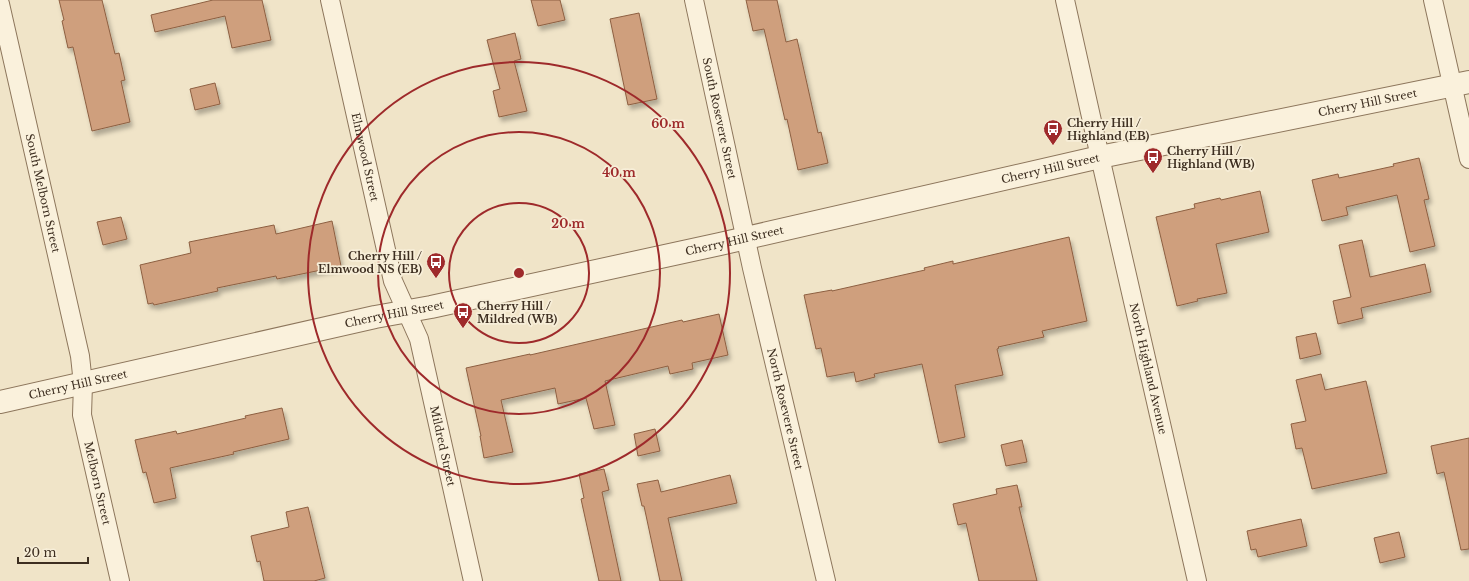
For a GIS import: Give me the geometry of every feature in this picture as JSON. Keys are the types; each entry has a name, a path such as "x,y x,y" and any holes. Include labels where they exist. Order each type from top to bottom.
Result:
{"street":[{"name":"Elmwood Street","path":"330,0 393,281 407,312"},
{"name":"South Rosevere Street","path":"694,0 745,238"},
{"name":"North Highland Avenue","path":"1065,0 1197,581"},
{"path":"1433,0 1461,84 1469,159"},
{"name":"South Melborn Street","path":"0,4 80,356 83,384"},
{"name":"Cherry Hill Street","path":"0,402 367,319 407,312 745,238 1100,157 1461,84"},
{"name":"North Rosevere Street","path":"745,238 826,581"},
{"name":"Mildred Street","path":"407,312 419,339 473,581"},
{"name":"Melborn Street","path":"83,384 82,415 120,581"}],"building":[{"path":"59,0 102,0 115,54 119,53 125,80 121,81 130,122 92,131 73,47 68,48 62,21 64,20"},
{"path":"213,0 262,0 271,40 232,48 225,16 155,32 151,15"},
{"path":"531,0 560,0 565,20 538,26"},
{"path":"746,0 777,0 786,42 797,39 818,133 821,132 828,163 798,170 787,119 785,120 764,29 753,31"},
{"path":"639,13 657,99 628,105 610,19"},
{"path":"515,33 521,59 514,61 527,111 499,117 493,91 500,89 487,40"},
{"path":"215,83 220,104 195,110 190,89"},
{"path":"1419,158 1429,199 1424,200 1435,246 1410,252 1397,195 1346,207 1348,215 1322,221 1312,180 1338,174 1339,178 1394,166 1393,164"},
{"path":"1260,191 1269,232 1216,244 1227,293 1197,299 1198,301 1177,306 1156,217 1195,208 1194,204 1220,198 1221,200"},
{"path":"121,217 127,239 103,245 97,222"},
{"path":"332,221 341,266 277,279 276,276 217,288 218,291 154,305 153,303 148,304 140,265 191,253 189,242 274,225 276,234"},
{"path":"1069,237 1087,321 1042,331 1044,337 998,347 999,348 997,349 1003,375 955,385 965,437 939,443 922,364 874,374 875,377 856,382 854,372 827,377 821,348 816,349 804,295 832,291 925,270 924,268 953,261 953,264"},
{"path":"1362,240 1370,277 1425,264 1431,292 1361,308 1363,318 1338,324 1333,301 1351,297 1339,245"},
{"path":"719,314 728,355 692,363 693,369 670,374 668,366 605,381 615,425 594,429 586,398 558,404 555,388 501,400 513,452 484,458 481,436 466,368 682,320 683,322"},
{"path":"1316,333 1321,354 1300,359 1296,337"},
{"path":"1321,374 1325,390 1366,381 1387,473 1312,489 1302,448 1296,449 1291,424 1306,421 1296,380"},
{"path":"282,408 289,439 233,452 234,454 170,468 176,498 154,503 146,472 143,473 135,440 176,431 177,434"},
{"path":"655,429 660,451 638,456 634,434"},
{"path":"1469,438 1469,549 1461,550 1444,472 1437,474 1431,446"},
{"path":"1022,440 1027,462 1006,466 1001,445"},
{"path":"604,469 609,490 602,492 621,581 599,581 581,499 584,498 579,474"},
{"path":"730,475 737,503 668,518 682,581 660,581 644,506 642,506 637,484 658,480 661,492"},
{"path":"1017,485 1022,507 1019,507 1037,581 979,581 966,523 958,525 953,504 997,494 996,489"},
{"path":"308,507 325,578 314,581 264,581 260,561 257,562 251,536 289,527 286,512"},
{"path":"1301,519 1307,546 1258,557 1256,549 1251,550 1247,531"},
{"path":"1399,532 1405,557 1380,563 1374,538"}],"place":[{"name":"Cherry Hill / Highland (EB)","path":"1053,146"},
{"name":"Cherry Hill / Highland (WB)","path":"1153,174"},
{"name":"Cherry Hill / Elmwood NS (EB)","path":"436,279"},
{"name":"Cherry Hill / Mildred (WB)","path":"463,329"}]}
